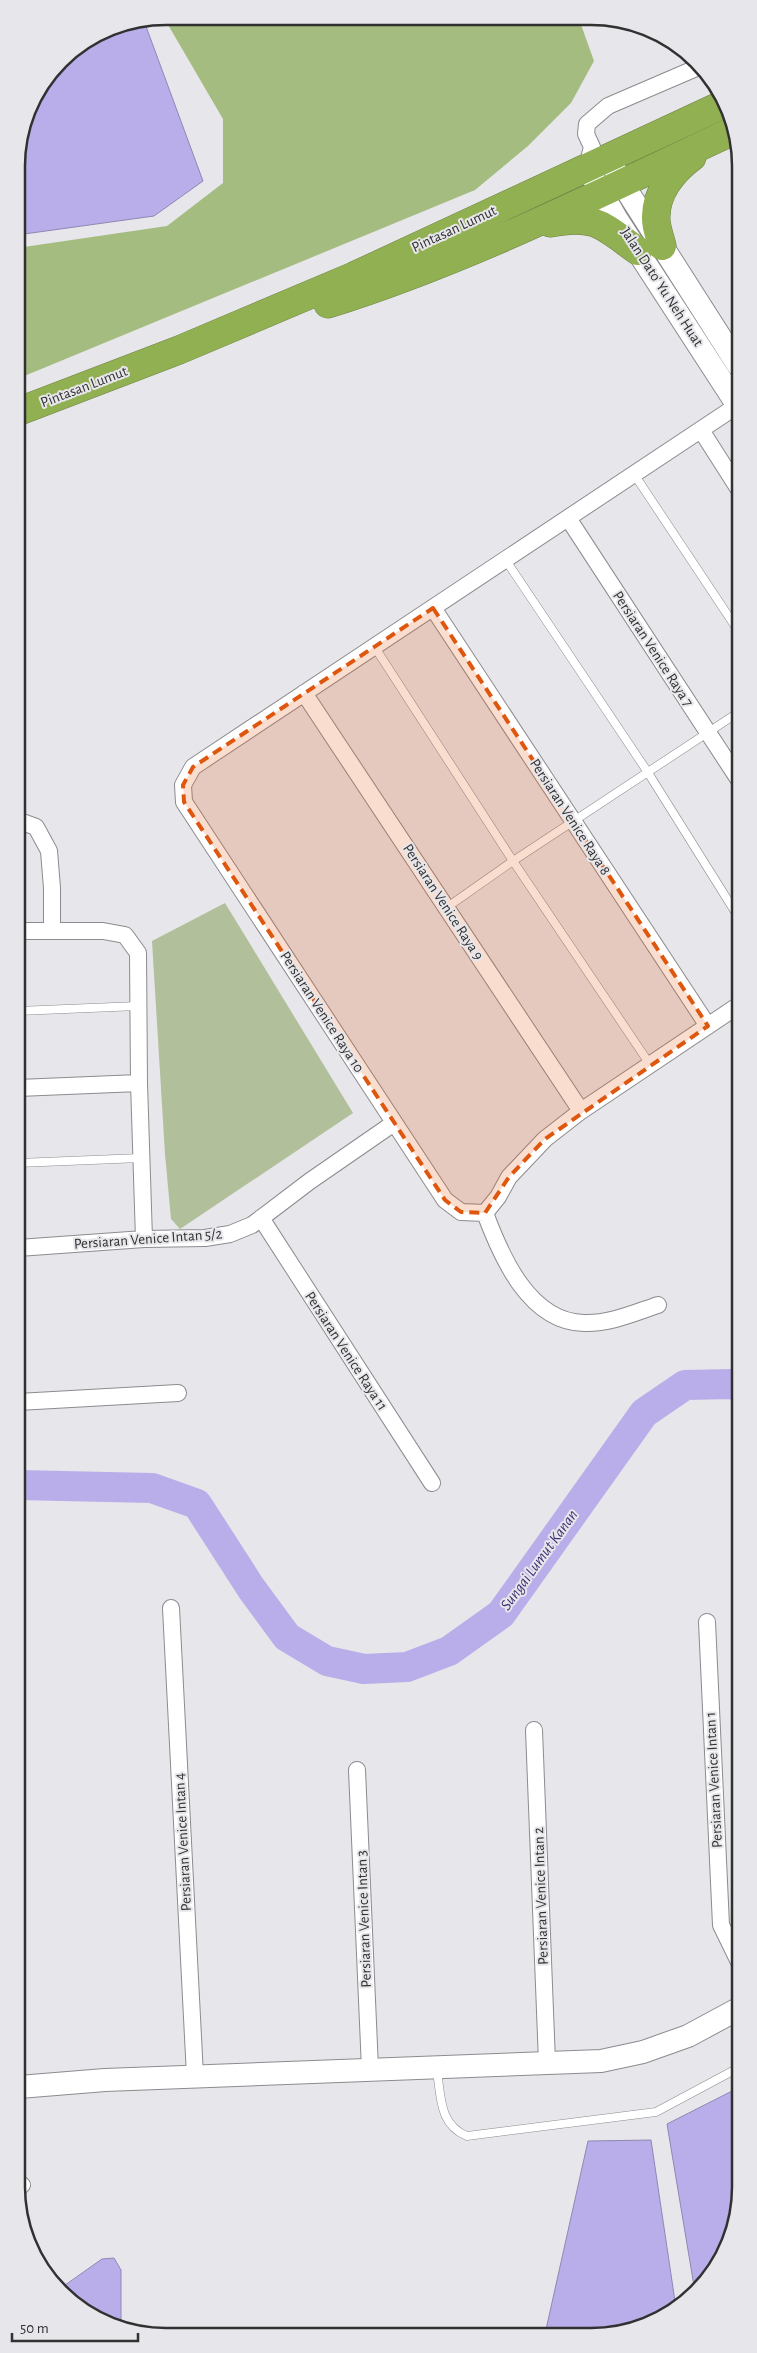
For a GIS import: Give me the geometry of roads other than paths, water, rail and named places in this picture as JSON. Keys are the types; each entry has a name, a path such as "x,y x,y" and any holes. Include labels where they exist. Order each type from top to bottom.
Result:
{"highway":[{"name":"Pintasan Lumut","path":"25,409 179,350 354,276 596,157 718,106"},
{"name":"Pintasan Lumut","path":"179,350 360,294 477,248 724,135"},
{"path":"520,229 572,219 588,220 650,249 660,198 668,180 677,168 724,135"}],"street":[{"path":"596,157 586,134 588,124 595,115 608,106 694,69"},
{"name":"Jalan Dato' Yu Neh Huat","path":"596,157 611,188 650,249 732,395"},
{"name":"Jalan Dato' Yu Neh Huat","path":"650,249 732,357"},
{"path":"304,693 732,410"},
{"path":"701,430 732,479"},
{"name":"Persiaran Venice Raya 7","path":"568,518 732,769"},
{"name":"Persiaran Venice Raya 8","path":"433,608 708,1026"},
{"name":"Persiaran Venice Raya 10","path":"304,693 193,767 183,785 184,802 445,1200 461,1212 485,1213"},
{"name":"Persiaran Venice Raya 9","path":"304,693 581,1111"},
{"path":"25,823 36,827 48,851 52,888 52,930"},
{"path":"25,931 103,931 125,935 138,954 139,1083 144,1239"},
{"path":"658,1305 611,1320 583,1323 553,1315 531,1297 514,1276 498,1250 485,1213 523,1161 545,1139 581,1111 732,1011"},
{"path":"25,1088 139,1083"},
{"name":"Persiaran Venice Intan 5/2","path":"25,1248 144,1239 205,1238 230,1234 252,1225 310,1181 394,1123"},
{"name":"Persiaran Venice Raya 11","path":"261,1218 432,1483"},
{"path":"25,1402 178,1393"},
{"name":"Persiaran Venice Intan 4","path":"171,1608 196,2076"},
{"name":"Persiaran Venice Intan 1","path":"707,1622 721,1925 732,1948"},
{"name":"Persiaran Venice Intan 2","path":"534,1730 547,2062"},
{"name":"Persiaran Venice Intan 3","path":"357,1770 370,2068"},
{"path":"25,2087 105,2080 370,2068 601,2061 643,2052 688,2036 732,2012"}],"lane":[{"path":"634,474 732,623"},
{"path":"505,559 647,772 732,907"},
{"path":"374,646 513,861 651,1066"},
{"path":"446,908 513,861 732,717"},
{"path":"25,1010 138,1006"},
{"path":"25,1163 141,1158"},
{"path":"436,2066 445,2115 450,2126 467,2136 656,2112 732,2071"}],"waterway":[{"name":"Sungai Lumut Kanan","path":"25,1485 152,1488 197,1504 251,1588 287,1637 327,1661 364,1669 407,1667 449,1651 501,1614 644,1413 685,1385 732,1384"}]}
